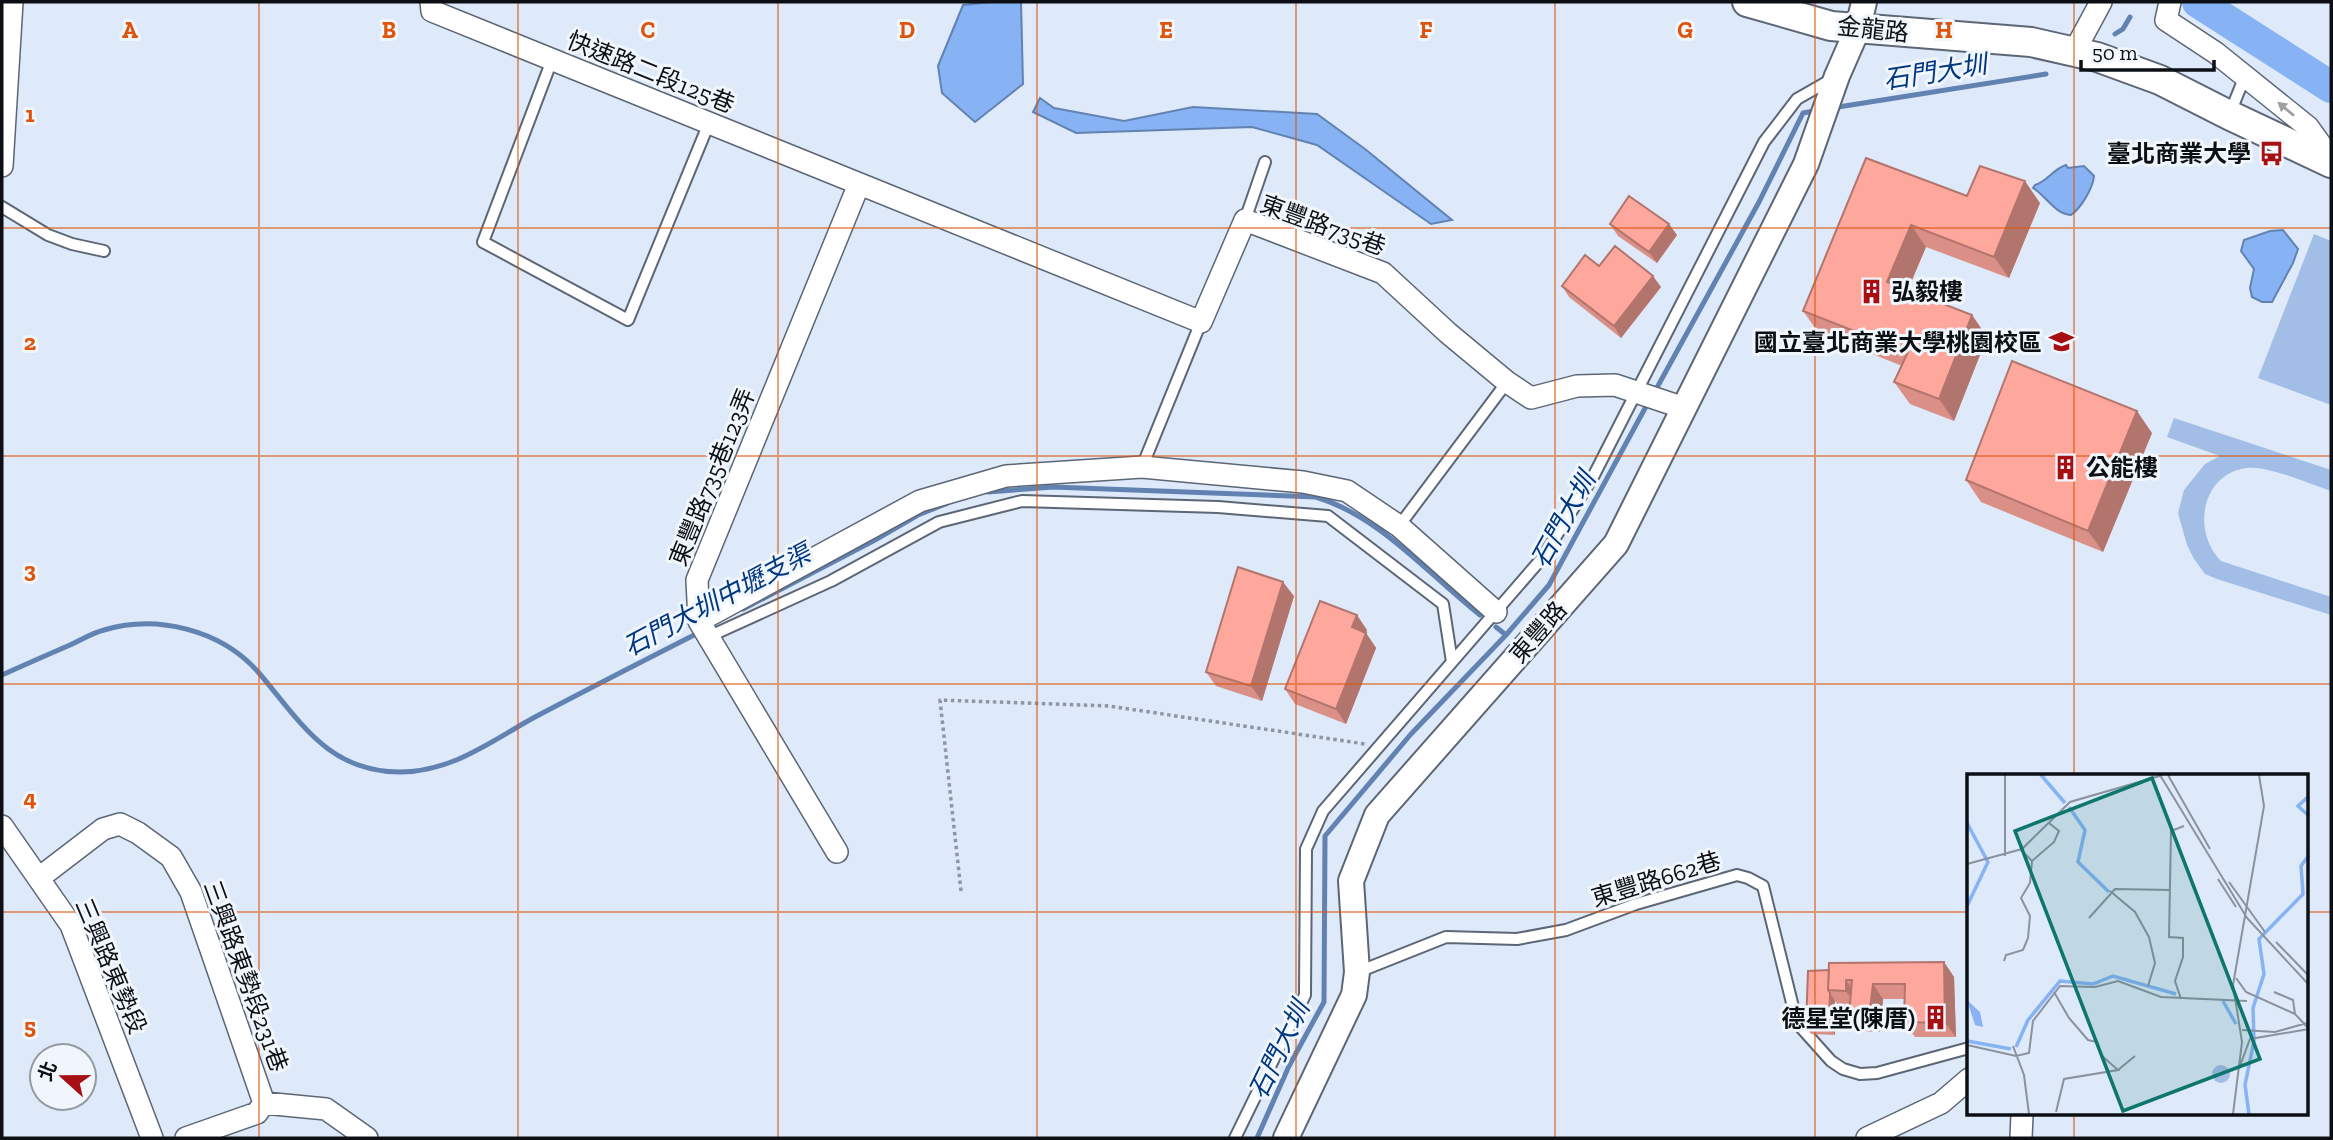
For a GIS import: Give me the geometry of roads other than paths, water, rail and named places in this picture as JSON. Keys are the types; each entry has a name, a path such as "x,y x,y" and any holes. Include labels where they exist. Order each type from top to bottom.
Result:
{"main road":[{"name":"金龍路","path":"1776,8 1831,26 1861,15 2031,42 2097,57 2160,80 2331,161"}],"street":[{"path":"2,166 12,2"},
{"name":"快速路二段125巷","path":"431,2 432,12 859,184"},
{"path":"2074,52 2097,2"},
{"path":"2169,4 2166,20 2245,76 2308,127 2331,161"},
{"path":"1835,83 1861,15"},
{"name":"東豐路","path":"1286,1138 1354,995 1357,972 1351,881 1377,816 1616,544 1806,164 1835,83"},
{"path":"859,184 1201,322"},
{"name":"東豐路735巷123弄","path":"837,852 704,629 696,580 859,184"},
{"name":"東豐路735巷","path":"1201,322 1245,220 1383,273 1448,333 1507,382 1531,398 1577,386 1615,385 1684,408"},
{"path":"704,629 920,501 1006,476 1142,467 1303,482 1347,491 1399,526 1496,612"},
{"name":"三興路東勢段231巷","path":"39,878 103,829 120,824 138,833 171,857 191,892 264,1103 257,1113 186,1138"},
{"name":"三興路東勢段","path":"2,826 71,925 152,1138"},
{"path":"1867,1138 1941,1103 1967,1081"},
{"path":"264,1103 326,1109 367,1138"},
{"path":"2021,1138 2022,1116"}],"lane":[{"path":"552,60 483,242 628,320 709,123"},
{"path":"2229,115 2245,76"},
{"path":"1235,1138 1305,995 1306,849 1323,811 1544,557 1647,396 1764,142 1797,99 1835,83"},
{"path":"2308,127 2331,140"},
{"path":"1245,220 1265,162"},
{"path":"2,207 48,235 104,251"},
{"path":"1142,467 1201,322"},
{"path":"1399,526 1507,382"},
{"path":"704,629 831,581 939,522 1022,501 1203,506 1328,516 1443,604 1452,662"},
{"name":"東豐路662巷","path":"1357,972 1446,937 1517,939 1566,930 1636,904 1737,876 1763,886 1797,1023 1830,1061 1843,1069 1860,1074 1877,1073 1967,1049"}],"waterway":[{"path":"2198,2 2331,87"},
{"name":"石門大圳","path":"2115,34 2123,29 2130,17"},
{"name":"石門大圳","path":"1832,108 2046,74"},
{"name":"石門大圳","path":"1654,393 1759,202 1803,113 1819,110"},
{"name":"石門大圳","path":"1257,1138 1289,1066 1324,1002 1325,836 1411,734 1506,635 1549,585 1649,401"},
{"name":"石門大圳中壢支渠","path":"988,492 1053,487 1316,497 1340,506 1383,532 1480,615"},
{"name":"石門大圳中壢支渠","path":"743,609 918,515 948,503"},
{"name":"石門大圳中壢支渠","path":"2,675 91,635 124,625 167,625 188,629 208,636 244,658 303,725 335,753 353,763 375,770 419,771 470,754 535,717 700,632"},
{"name":"石門大圳中壢支渠","path":"1496,627 1506,635"}],"place":[{"name":"臺北商業大學","path":"2271,153"},
{"name":"弘毅樓","path":"1871,291"},
{"name":"國立臺北商業大學桃園校區","path":"2062,342"},
{"name":"公能樓","path":"2066,467"},
{"name":"德星堂(陳厝)","path":"1935,1018"}]}
